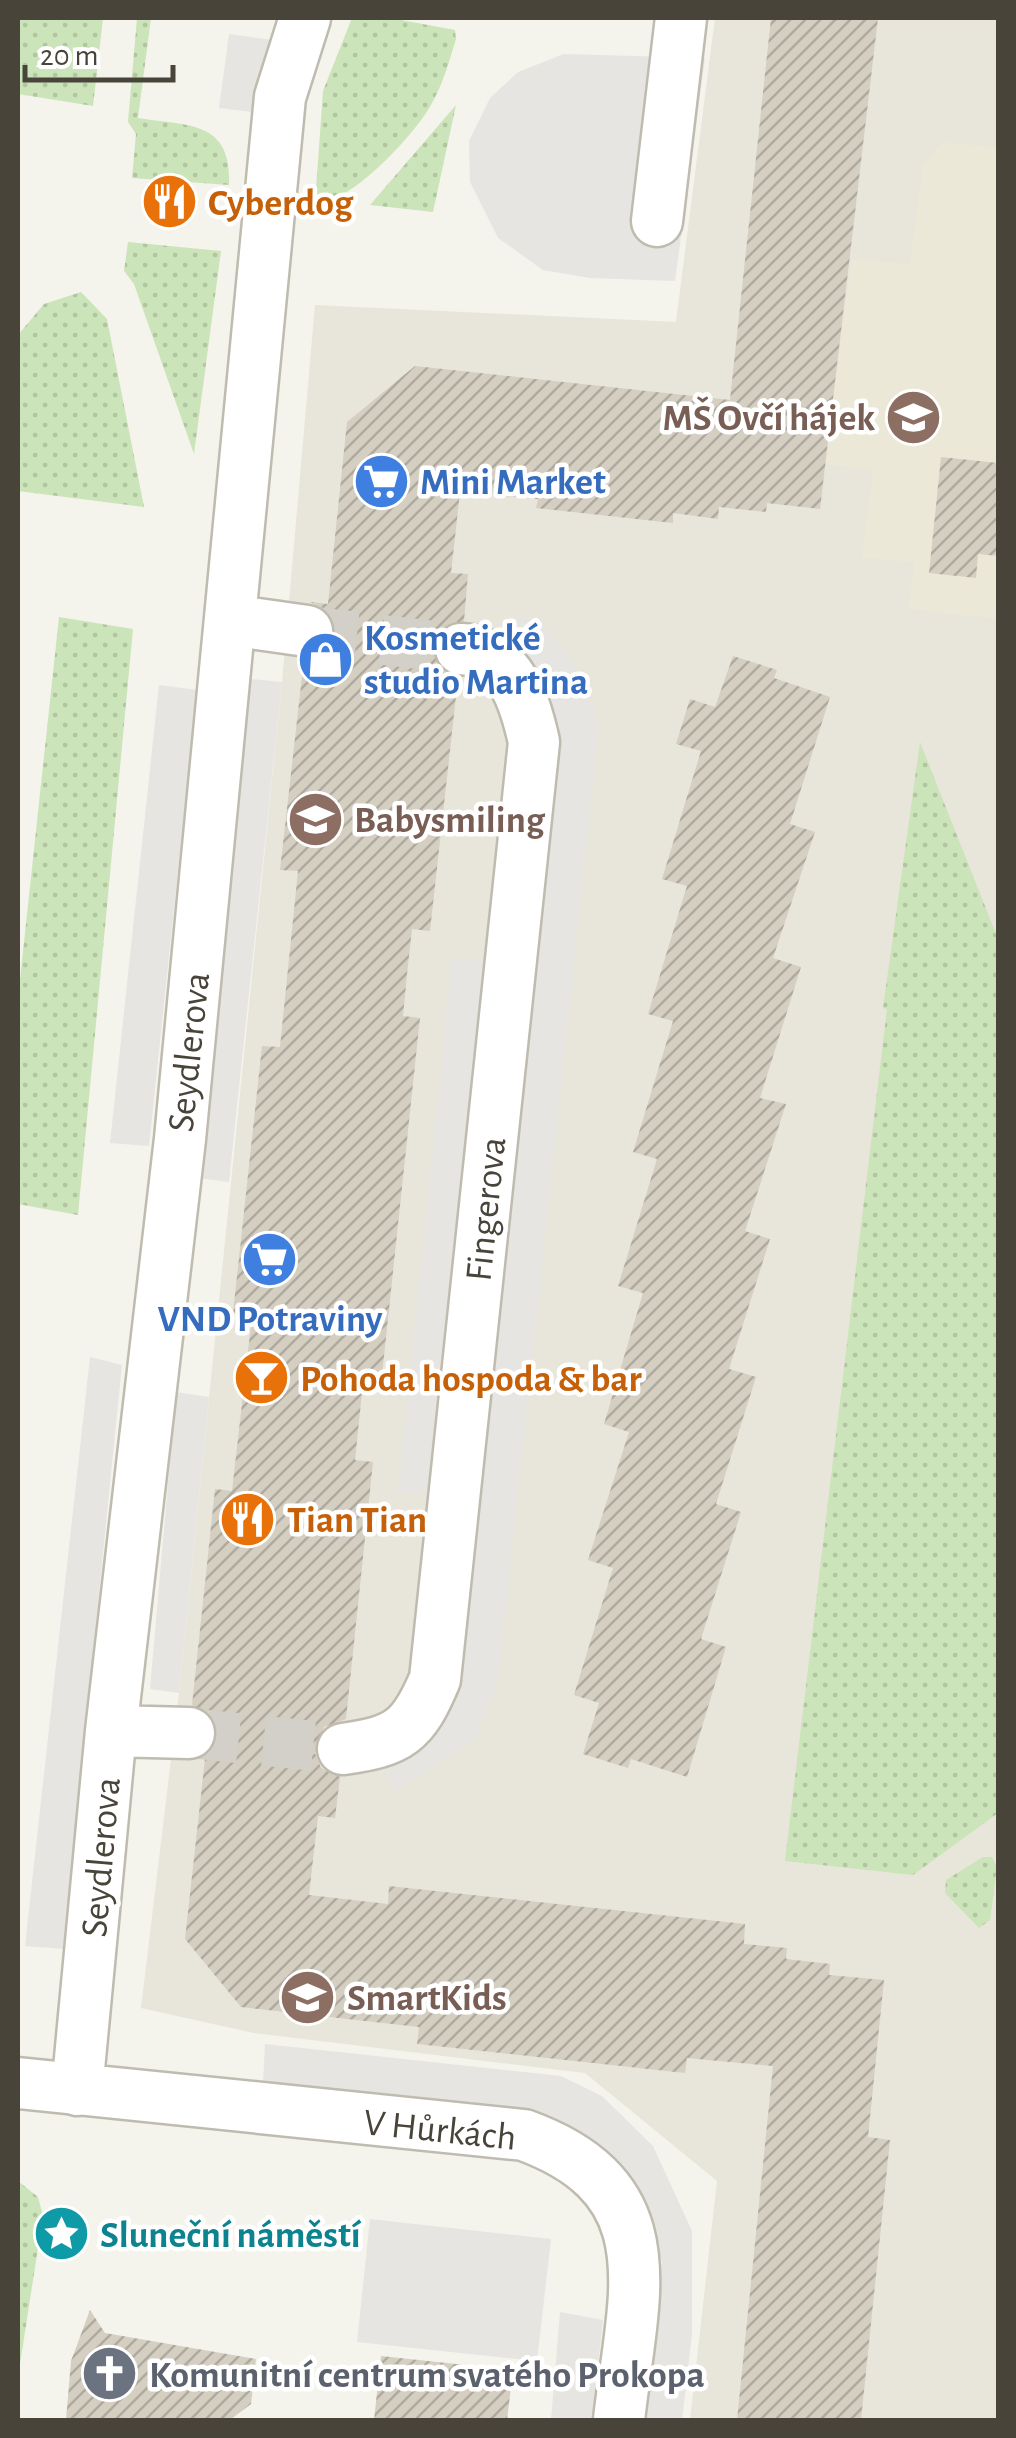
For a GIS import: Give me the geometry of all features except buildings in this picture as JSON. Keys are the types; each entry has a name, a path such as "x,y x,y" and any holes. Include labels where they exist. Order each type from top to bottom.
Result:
{"street":[{"name":"Seydlerova","path":"77,2090 111,1731 180,1139 260,323 269,194 280,97 305,18"},
{"path":"657,221 681,18"},
{"path":"230,620 307,630"},
{"name":"Fingerova","path":"343,1750 389,1742 420,1715 435,1678 440,1640 534,742 524,700 502,664 461,649"},
{"path":"111,1731 188,1733"},
{"name":"V Hůrkách","path":"18,2083 524,2135 558,2147 606,2183 621,2207 632,2240 634,2276 620,2420"}],"shaded area":[{"path":"715,18 998,18 998,2420 690,2420 717,2181 585,2073 254,2033 141,2008 179,1693 282,682 315,305 676,322"},
{"path":"229,34 273,40 260,113 219,108"},
{"path":"564,54 705,58 675,281 590,278 543,270 498,238 470,182 469,141 490,98 518,72"},
{"name":"MŠ Ovčí hájek","path":"942,142 998,148 998,619 908,609 915,563 862,557 873,470 824,464 852,259 910,264 923,166"},
{"path":"520,614 545,627 582,676 599,725 497,1688 472,1743 393,1792 382,1761 447,1718 461,1666 526,1081 561,739 541,680 496,636"},
{"path":"251,679 282,682 229,1182 198,1178"},
{"path":"159,685 197,690 149,1146 110,1143"},
{"path":"452,958 489,962 431,1493 398,1493"},
{"path":"90,1357 122,1365 63,1949 25,1946"},
{"path":"176,1392 209,1397 179,1693 150,1689"},
{"path":"265,2044 561,2076 602,2096 653,2146 692,2231 692,2334 682,2420 646,2420 662,2262 637,2192 593,2140 535,2113 263,2082"},
{"path":"370,2219 551,2239 537,2361 357,2342"},
{"path":"560,2312 603,2320 592,2420 551,2420"}],"green space":[{"path":"18,18 103,18 93,106 18,94"},
{"path":"137,18 151,18 138,118 190,126 215,137 228,164 229,185 132,178 136,134 128,122"},
{"path":"352,18 390,18 455,30 456,39 435,97 411,133 362,181 329,201 315,203 323,91"},
{"path":"456,105 433,212 370,205"},
{"path":"128,242 221,251 194,454 134,284 124,271"},
{"path":"81,292 107,319 144,507 18,491 18,335 44,304"},
{"path":"59,617 133,629 78,1215 18,1204 18,998"},
{"path":"920,742 998,939 998,1813 913,1875 785,1861 887,1009 883,1008"},
{"path":"983,1857 992,1857 997,1867 990,1920 979,1928 945,1893 946,1880"},
{"path":"18,2181 38,2197 43,2216 18,2377"}],"tunnel":[{"path":"307,631 461,649"},
{"path":"189,1733 343,1749"}],"place":[{"name":"Cyberdog","path":"169,202"},
{"name":"MŠ Ovčí hájek","path":"914,417"},
{"name":"Mini Market","path":"381,481"},
{"name":"Kosmetické studio Martina","path":"325,659"},
{"name":"Babysmiling","path":"315,819"},
{"name":"VND Potraviny","path":"270,1260"},
{"name":"Pohoda hospoda & bar","path":"261,1378"},
{"name":"Tian Tian","path":"248,1519"},
{"name":"SmartKids","path":"308,1997"},
{"name":"Sluneční náměstí","path":"61,2234"},
{"name":"Komunitní centrum svatého Prokopa","path":"110,2374"}]}
